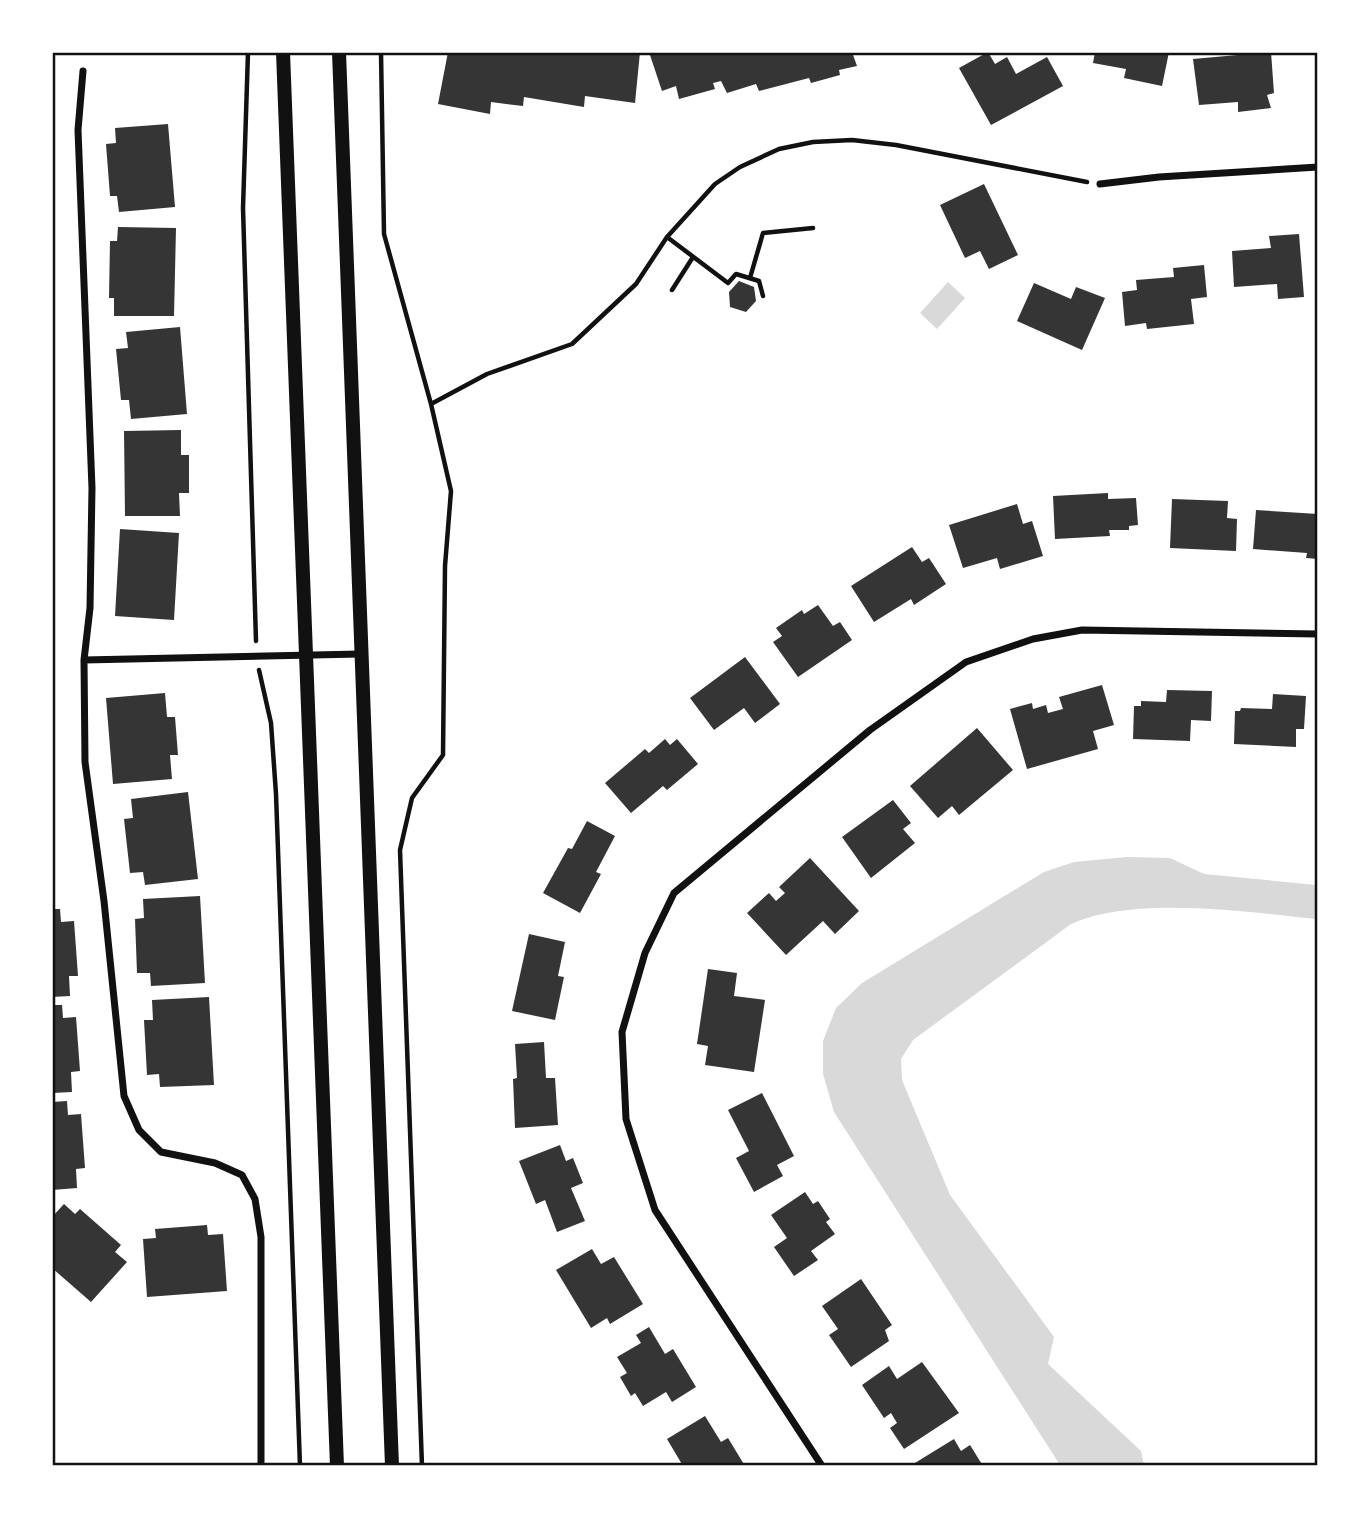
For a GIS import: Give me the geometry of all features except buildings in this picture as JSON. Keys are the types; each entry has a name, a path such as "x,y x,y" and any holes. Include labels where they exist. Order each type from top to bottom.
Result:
{"main road":[{"path":"283,52 337,1465"},
{"path":"339,52 392,1465"}],"street":[{"path":"83,71 78,130 92,488 90,608 84,660 85,762 104,901 124,1096 139,1130 161,1152 215,1163 242,1175 255,1199 261,1237 261,1465"},
{"path":"1100,184 1159,177 1318,167"},
{"path":"822,1465 655,1210 626,1119 622,1032 645,953 674,893 870,730 966,662 1033,639 1082,630 1318,634"},
{"path":"84,660 360,654"}],"path":[{"path":"248,52 243,208 256,658 271,723 276,794 300,1465"},
{"path":"381,52 384,234 431,404 451,491 445,566 443,755 412,798 400,850 422,1465"},
{"path":"431,404 487,374 572,344 636,284 667,237 699,200 740,167 779,149 813,142 852,141 896,145 1100,184"},
{"path":"750,278 763,233 813,228"},
{"path":"667,237 728,283 736,274 759,281 763,296"},
{"path":"672,290 693,257"}],"shaded area":[{"path":"948,282 965,298 937,329 920,313"},
{"path":"1127,857 1170,858 1204,874 1317,885 1317,919 1192,908 1127,910 1097,915 1071,924 913,1040 901,1059 902,1080 950,1195 1054,1337 1048,1364 1141,1451 1144,1465 1060,1465 834,1112 823,1074 823,1041 836,1008 862,983 1044,872 1074,862"}]}
